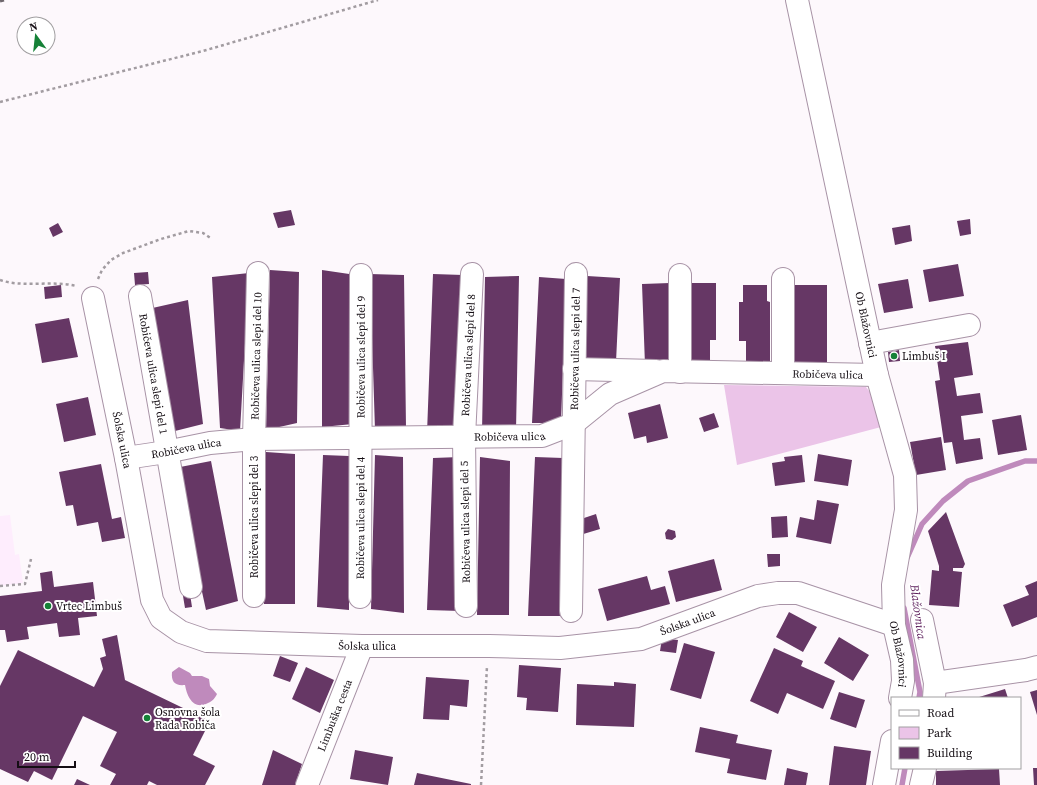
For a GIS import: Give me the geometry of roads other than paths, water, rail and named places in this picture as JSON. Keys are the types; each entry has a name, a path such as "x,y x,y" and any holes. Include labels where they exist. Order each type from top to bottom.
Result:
{"street":[{"name":"Ob Blažovnici","path":"797,0 877,375 905,475 906,510 893,585 894,625 902,660 903,681 900,697"},
{"name":"Robičeva ulica slepi del 10","path":"254,438 258,273"},
{"name":"Robičeva ulica slepi del 8","path":"464,437 472,274"},
{"name":"Robičeva ulica slepi del 7","path":"571,612 576,274"},
{"name":"Robičeva ulica slepi del 9","path":"361,275 361,438"},
{"path":"574,369 672,372 680,276"},
{"path":"783,279 783,373"},
{"name":"Robičeva ulica slepi del 1","path":"140,296 166,452 191,587"},
{"name":"Šolska ulica","path":"93,298 126,458 152,600 161,618 181,632 207,641 362,646 488,646 560,648 641,640 758,596 778,593 798,593 894,625"},
{"path":"870,343 969,325"},
{"name":"Robičeva ulica","path":"126,458 210,443 254,438 542,436 573,424 610,394 672,372 877,375"},
{"name":"Robičeva ulica slepi del 5","path":"464,437 466,606"},
{"name":"Robičeva ulica slepi del 3","path":"254,438 254,596"},
{"name":"Robičeva ulica slepi del 4","path":"360,597 361,438"},
{"path":"922,620 935,690 1037,667"},
{"name":"Limbuška cesta","path":"307,785 362,646"},
{"path":"884,785 891,746"},
{"path":"921,785 925,769"}],"waterway":[{"name":"Blažovnica","path":"907,558 922,524 943,501 968,481 1025,461 1037,461"},
{"name":"Blažovnica","path":"904,608 920,692 919,697"},
{"name":"Blažovnica","path":"902,785 905,769"}],"railway":[{"path":"0,1 4,0"}],"place":[{"name":"Limbuš I","path":"894,356"},
{"name":"Vrtec Limbuš","path":"48,606"},
{"name":"Osnovna šola Rada Robiča","path":"147,718"}]}
